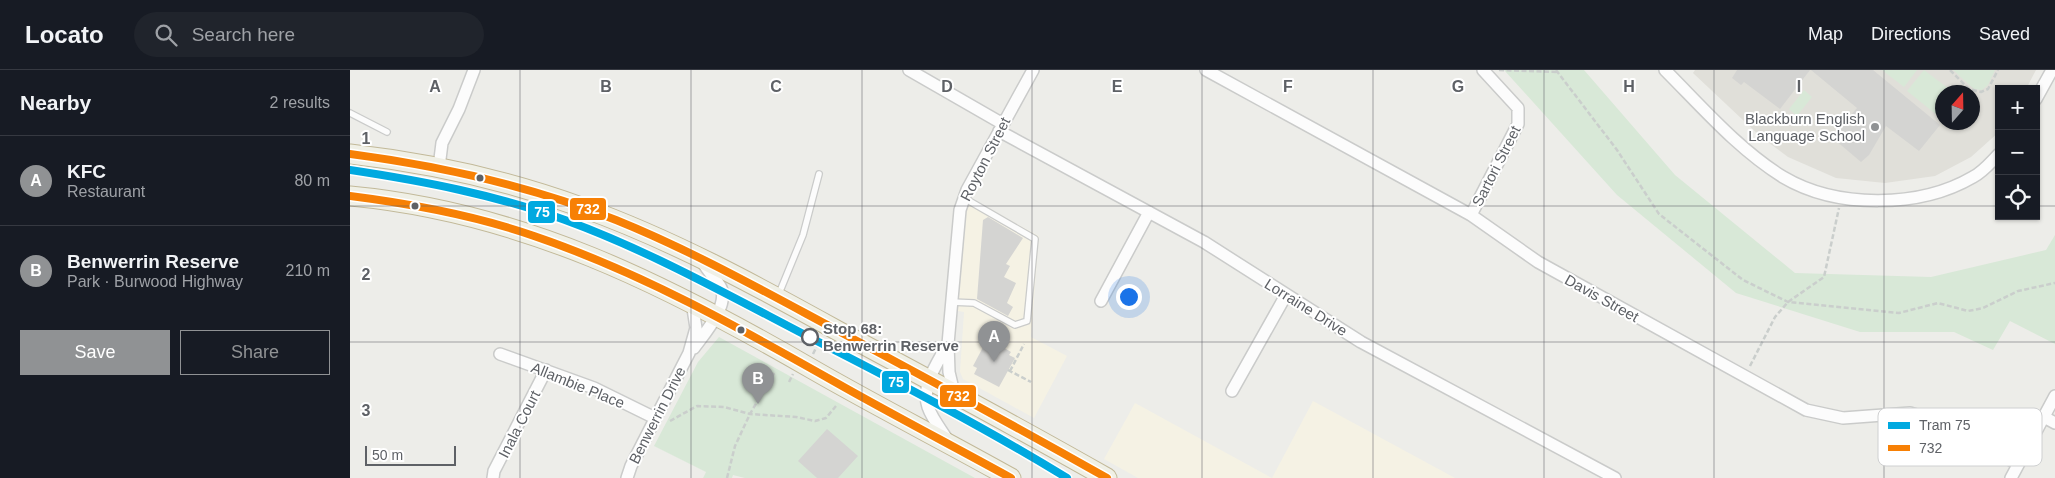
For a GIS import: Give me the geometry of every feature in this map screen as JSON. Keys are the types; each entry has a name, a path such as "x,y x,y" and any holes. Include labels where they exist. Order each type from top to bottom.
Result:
{"highway":[{"path":"350,154 439,167 491,179 581,206 622,223 700,259 777,298 1108,478"},
{"path":"350,196 449,212 520,231 624,269 692,302 1011,478"}],"street":[{"path":"439,167 442,143 460,110 474,70"},
{"name":"Lorraine Drive","path":"909,70 1001,127 1204,242 1362,342 1615,478"},
{"name":"Royton Street","path":"954,393 949,372 948,344 958,222 964,198 1033,70"},
{"name":"Davis Street","path":"1206,70 1471,215 1538,262 1806,410 1844,418 1878,415"},
{"name":"Sartori Street","path":"1471,215 1518,124 1520,116 1518,108 1483,70"},
{"path":"1665,70 1752,155 1785,178 1825,193 1869,202 1907,200 1942,191 1974,177 1995,158"},
{"path":"2040,92 2052,70"},
{"path":"1101,301 1149,212"},
{"name":"Benwerrin Drive","path":"627,478 655,418 689,353 716,316 722,293 700,259"},
{"path":"1232,391 1286,295"},
{"name":"Benwerrin Drive","path":"689,353 696,328 692,302"},
{"name":"Royton Street","path":"948,344 929,379 927,399 929,408 950,444"},
{"name":"Allambie Place","path":"500,354 594,388 655,418"},
{"name":"Inala Court","path":"493,478 494,471 546,370"},
{"path":"2042,421 2055,396"},
{"path":"2044,417 2055,423"},
{"path":"2010,478 2017,466"}],"lane":[{"path":"350,113 387,132"},
{"path":"777,298 803,235 819,174"},
{"path":"951,302 974,303 1016,324 1027,320 1035,239 964,198"}],"path":[{"path":"1483,70 1556,71 1617,150 1659,214 1743,280 1788,302 1899,313 1938,303 1968,311 1984,308 2018,291 2055,283"},
{"path":"1950,70 1969,89 1981,92 1988,89 1998,70"},
{"path":"1745,376 1775,317 1788,302 1824,277 1842,197"},
{"path":"816,348 822,337"},
{"path":"1024,344 1009,370 1030,382"},
{"path":"727,478 735,446 750,414 774,373"},
{"path":"670,421 697,406 724,407 750,414 796,417 815,421 826,418 836,406"}],"shaded area":[{"name":"Blackburn English Language School","path":"1695,70 2036,70 2028,85 1995,85 1995,136 1971,157 1935,176 1885,183 1836,178 1788,157 1761,137 1693,73"},
{"path":"971,198 1039,236 1031,337 1067,356 1034,418 963,379 960,372 964,312 958,311 966,211"},
{"path":"1313,401 1455,478 1272,478"},
{"path":"1135,403 1272,478 1138,478 1104,459"}],"green space":[{"path":"1504,70 1584,70 1675,175 1795,273 1931,277 2046,250 2055,235 2055,344 2010,321 1993,350 1954,332 1860,332 1736,293 1617,195"},
{"path":"1882,70 1917,70 1904,87"},
{"path":"1924,70 1944,85 1935,85 1935,113 1907,91"},
{"path":"1953,70 1995,70 1988,85 1982,90 1980,90 1980,85 1970,85"},
{"path":"1804,90 1812,97 1797,116 1789,109"},
{"path":"719,337 975,478 745,478 733,475 732,478 703,478 706,472 654,446 698,362"}],"building":[{"path":"1737,70 1810,70 1780,109 1744,82 1741,85 1732,78"},
{"path":"1811,70 1873,70 1935,121 1936,130 1919,151 1886,126 1869,155 1861,162 1835,140 1842,131 1839,129 1857,108"},
{"path":"988,217 1023,238 1006,264 1010,266 1004,277 1016,283 1007,303 1013,307 1008,316 977,299 983,220"},
{"path":"990,334 1004,341 1001,346 1011,352 1009,355 1015,358 999,387 974,374 977,368 973,366"},
{"path":"827,429 858,456 838,478 817,478 798,461"}],"tram line":[{"name":"75","path":"350,170 432,184 486,196 539,211 597,232 720,290 908,388 1067,478"}],"transit line":[{"name":"732","path":"350,154 452,171 518,187 584,208 645,232 760,289 1107,478"},
{"name":"732","path":"350,196 420,207 489,222 534,236 612,266 725,321 1011,478"}],"place":[{"name":"Blackburn English Language School","path":"1875,127"},
{"name":"Stop 68: Benwerrin Reserve","path":"810,337"},
{"name":"KFC","path":"994,362"},
{"name":"Benwerrin Reserve","path":"758,404"}]}
